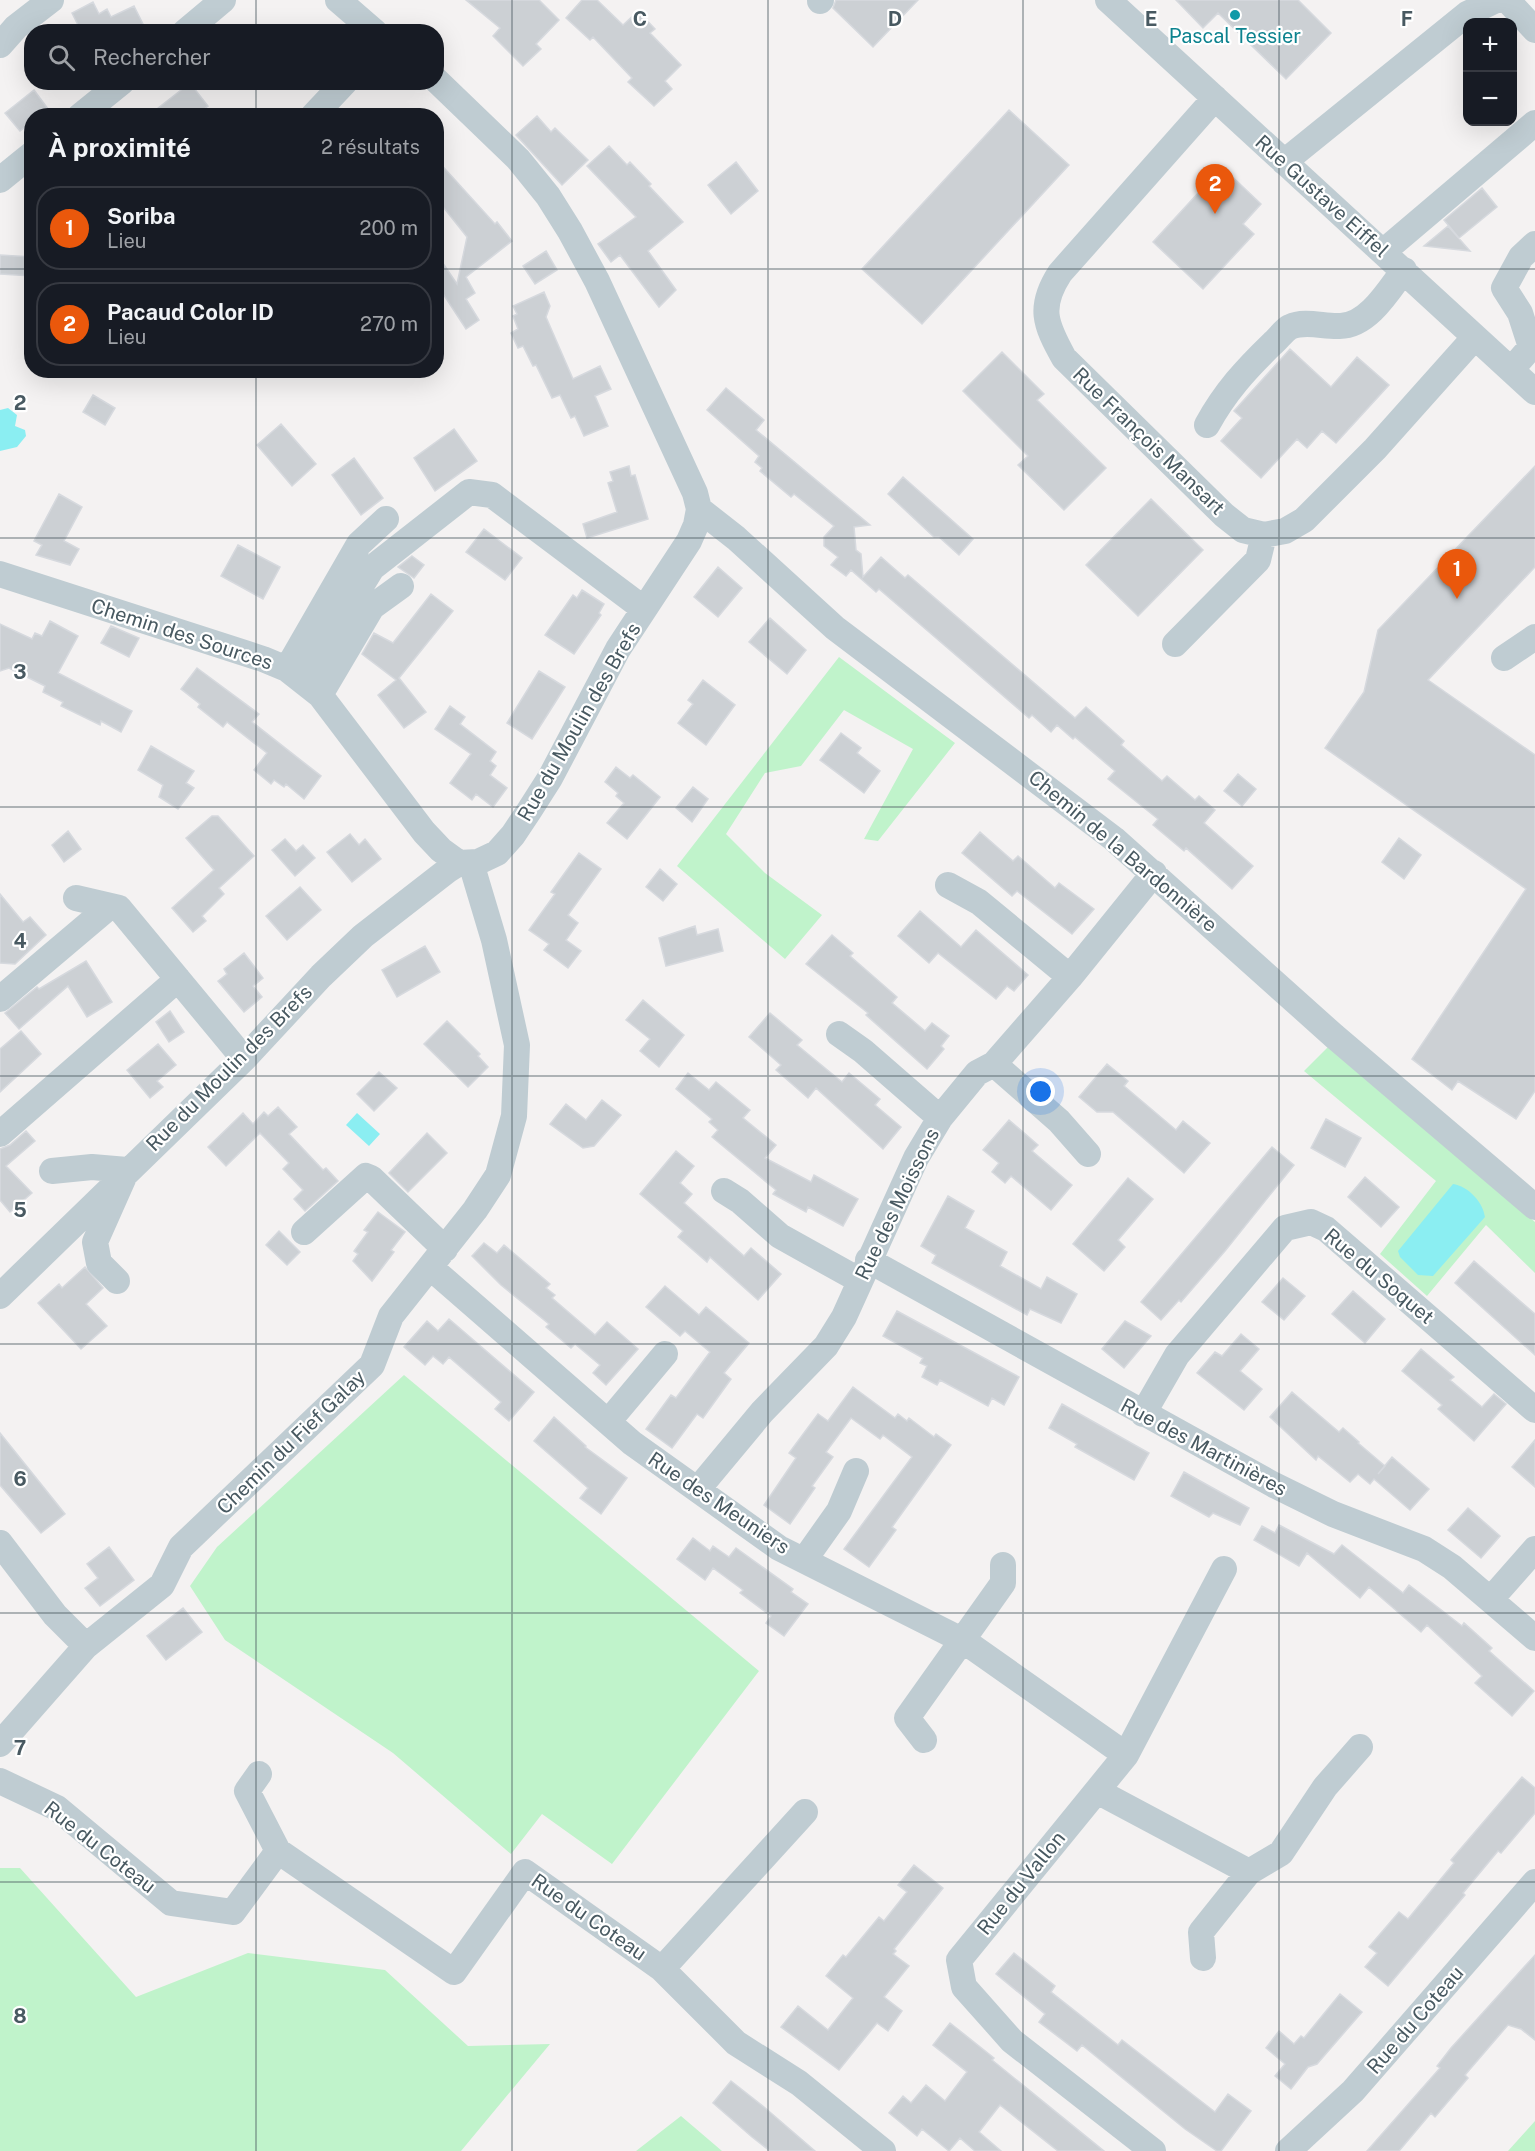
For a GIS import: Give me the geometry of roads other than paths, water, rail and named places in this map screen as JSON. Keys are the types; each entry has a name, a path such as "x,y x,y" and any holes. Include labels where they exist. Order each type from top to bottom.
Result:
{"street":[{"path":"0,45 16,27 51,0"},
{"path":"194,24 223,0"},
{"path":"338,0 366,24"},
{"name":"Rue Gustave Eiffel","path":"1108,0 1535,392"},
{"path":"1284,162 1467,14 1496,0"},
{"path":"1507,0 1535,30"},
{"path":"444,88 518,159 548,196 570,231 597,281 695,493 699,509"},
{"path":"91,108 112,90"},
{"path":"321,108 337,90"},
{"name":"Rue François Mansart","path":"1215,98 1060,273 1048,290 1045,310 1049,332 1064,358 1224,515 1243,530 1264,535"},
{"path":"1383,252 1535,123"},
{"path":"0,180 24,162"},
{"path":"1511,370 1531,346 1520,314 1504,288 1521,257 1535,244"},
{"path":"1207,425 1221,399 1239,376 1290,327 1314,323 1342,327 1355,322 1371,311 1404,270"},
{"path":"1175,644 1258,560 1264,535 1285,531 1304,520 1375,448 1475,337"},
{"path":"303,682 372,568 469,492 492,495 644,609"},
{"name":"Rue du Moulin des Brefs","path":"0,1296 66,1235 127,1170 244,1059 321,976 363,936 465,863 497,853 513,835 550,778 618,650 688,541 696,525 699,509"},
{"name":"Chemin de la Bardonnière","path":"699,509 736,538 835,628 1049,787 1154,873 1334,1036 1535,1208"},
{"path":"303,682 359,544 386,519"},
{"name":"Chemin des Sources","path":"0,574 263,659 303,682"},
{"path":"303,682 372,608 400,586"},
{"path":"1504,658 1535,637"},
{"path":"303,682 424,832 441,850 465,863"},
{"name":"Chemin du Fief Galay","path":"86,1646 162,1585 181,1547 372,1365 391,1316 475,1210 498,1175 509,1142 517,1088 517,1045 494,940 465,863"},
{"name":"Rue des Moissons","path":"698,1489 762,1412 826,1346 844,1317 916,1158 940,1118 977,1073 994,1064 1070,977 1154,873"},
{"path":"948,885 979,902 1070,977"},
{"path":"76,898 119,908 244,1059"},
{"path":"0,999 110,906"},
{"path":"0,1134 178,979"},
{"path":"839,1034 863,1051 940,1118"},
{"path":"994,1064 1059,1121 1088,1154"},
{"path":"52,1171 92,1167 127,1170 95,1242 99,1263 117,1281"},
{"name":"Rue des Meuniers","path":"304,1232 366,1176 371,1178 438,1258 632,1443 779,1548 805,1559 964,1641 1126,1755"},
{"name":"Rue des Martinières","path":"724,1191 740,1201 780,1236 864,1270 1143,1414 1314,1506 1424,1549 1452,1567 1535,1638"},
{"name":"Rue du Soquet","path":"1143,1414 1177,1355 1285,1228 1311,1222 1326,1229 1535,1410"},
{"path":"608,1422 665,1354"},
{"path":"805,1559 839,1511 856,1471"},
{"path":"0,1543 56,1616 86,1646 0,1744"},
{"path":"1491,1599 1535,1549"},
{"path":"924,1740 907,1718 964,1641 1003,1583 1003,1564"},
{"name":"Rue du Vallon","path":"1153,2151 1012,2041 964,1987 959,1960 1126,1755 1224,1569"},
{"path":"1203,1958 1201,1932 1249,1872 1281,1853 1325,1787 1360,1747"},
{"name":"Rue du Coteau","path":"259,1774 247,1791 279,1851 454,1972 525,1872 662,1969 736,2043 799,2084 883,2151"},
{"name":"Rue du Coteau","path":"0,1781 57,1808 171,1903 233,1912 279,1851"},
{"path":"1097,1791 1249,1872"},
{"path":"662,1969 805,1812"},
{"name":"Rue du Coteau","path":"1288,2151 1353,2091 1535,1882"}],"water":[{"path":"8,408 17,415 15,426 25,430 26,436 17,447 0,451 0,410"},
{"path":"357,1113 380,1134 369,1146 346,1125"},
{"path":"1453,1184 1459,1185 1474,1196 1484,1211 1485,1217 1433,1276 1418,1275 1400,1257 1398,1251"}],"place":[{"name":"Pascal Tessier","path":"1235,15"},
{"name":"Pacaud Color ID","path":"1215,214"},
{"name":"Soriba","path":"1457,599"}]}
